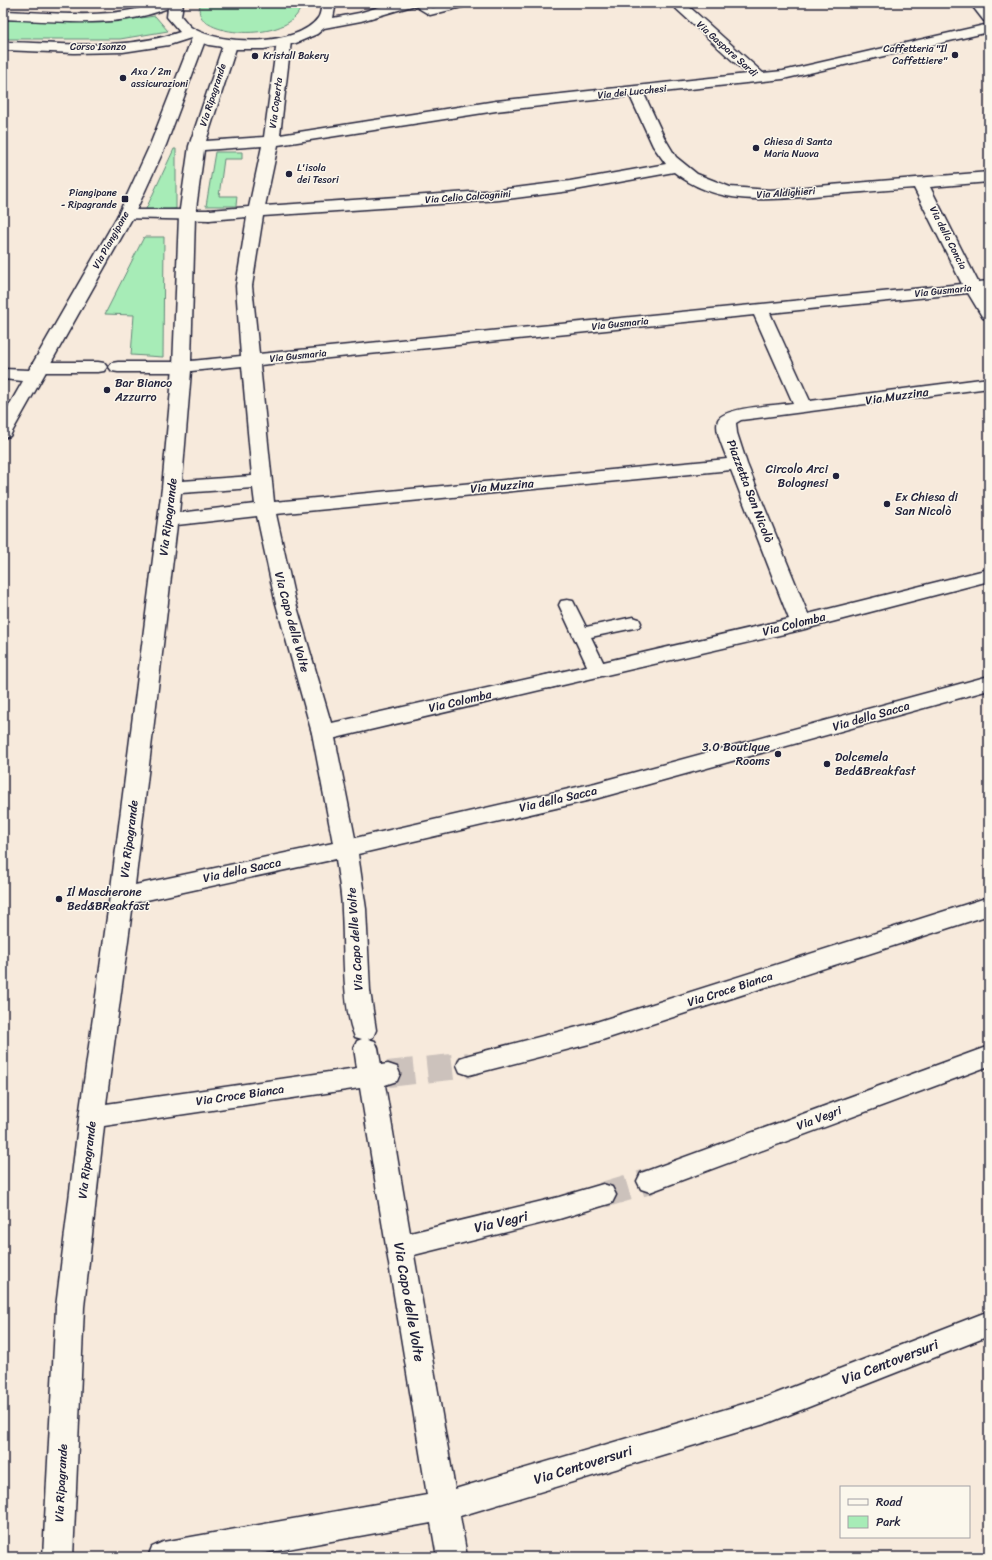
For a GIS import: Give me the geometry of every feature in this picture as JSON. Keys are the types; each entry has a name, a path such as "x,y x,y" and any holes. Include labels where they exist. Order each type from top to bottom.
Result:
{"street":[{"path":"3,15 133,15 168,3"},
{"path":"176,3 174,16 178,24 195,36 230,45 259,45 284,41 302,35 321,24 361,17 407,3"},
{"path":"321,24 329,12 329,3"},
{"name":"Via Gaspare Sardi","path":"677,3 760,78"},
{"path":"977,3 989,18"},
{"name":"Via dei Lucchesi","path":"197,146 272,141 496,106 760,78 810,70 989,28"},
{"name":"Corso Isonzo","path":"3,46 125,48 195,36"},
{"name":"Via Piangipane","path":"3,432 126,215 158,145 195,36"},
{"name":"Via Coperta","path":"256,211 272,141 284,41"},
{"name":"Via Ripagrande","path":"58,1557 70,1307 92,1117 122,896 172,488 182,367 198,215 197,146 230,45"},
{"name":"Via Aldighieri","path":"635,91 669,159 678,167 709,186 727,193 753,196 989,177"},
{"name":"Via Celio Calcagnini","path":"126,215 198,215 467,198 536,191 678,167"},
{"name":"Via della Concia","path":"920,183 981,287 989,314"},
{"name":"Via Capo delle Volte","path":"256,211 244,286 265,509 286,607 323,733 346,849 354,909 358,991 365,1039 379,1075 399,1247 445,1506 452,1557"},
{"name":"Via Gusmaria","path":"118,367 182,367 981,287"},
{"path":"760,310 804,408"},
{"path":"3,374 98,367"},
{"name":"Via Muzzina","path":"804,408 989,383"},
{"name":"Piazzetta San Nicolò","path":"801,623 738,464 728,433 727,421 732,417 741,415 804,408"},
{"name":"Via Muzzina","path":"168,520 265,509 738,464"},
{"path":"172,488 262,481"},
{"name":"Via Colomba","path":"323,733 801,623 989,575"},
{"name":"Via della Sacca","path":"122,896 346,849 608,787 772,744 989,682"},
{"name":"Via Croce Bianca","path":"469,1065 593,1033 989,906"},
{"name":"Via Vegri","path":"650,1181 989,1056"},
{"name":"Via Croce Bianca","path":"92,1117 379,1075"},
{"name":"Via Vegri","path":"399,1247 603,1196"},
{"name":"Via Centoversuri","path":"163,1557 445,1506 768,1410 989,1324"}],"lane":[{"path":"416,3 430,12 466,3"},
{"path":"567,605 598,670"},
{"path":"580,634 633,623"}],"green space":[{"path":"201,3 301,4 295,17 281,26 263,31 243,32 224,30 209,24 200,15"},
{"path":"155,16 168,31 120,39 3,39 3,20 126,20"},
{"path":"174,149 176,149 176,209 145,211"},
{"path":"215,152 242,152 242,159 224,159 219,196 237,196 236,206 206,206"},
{"path":"144,237 164,237 163,357 131,355 134,315 105,314"}],"tunnel":[{"path":"388,1074 469,1065"},
{"path":"603,1195 650,1181"}],"place":[{"name":"Caffetteria \"Il Caffettiere\"","path":"955,55"},
{"name":"Kristall Bakery","path":"255,56"},
{"name":"Axa / 2m assicurazioni","path":"123,78"},
{"name":"Chiesa di Santa Maria Nuova","path":"756,148"},
{"name":"L'isola dei Tesori","path":"289,174"},
{"name":"Piangipane - Ripagrande","path":"125,199"},
{"name":"Bar Bianco Azzurro","path":"107,390"},
{"name":"Circolo Arci Bolognesi","path":"836,476"},
{"name":"Ex Chiesa di San Nicolò","path":"887,504"},
{"name":"3.0 Boutique Rooms","path":"778,754"},
{"name":"Dolcemela Bed&Breakfast","path":"827,764"},
{"name":"Il Mascherone Bed&BReakfast","path":"59,899"}]}
